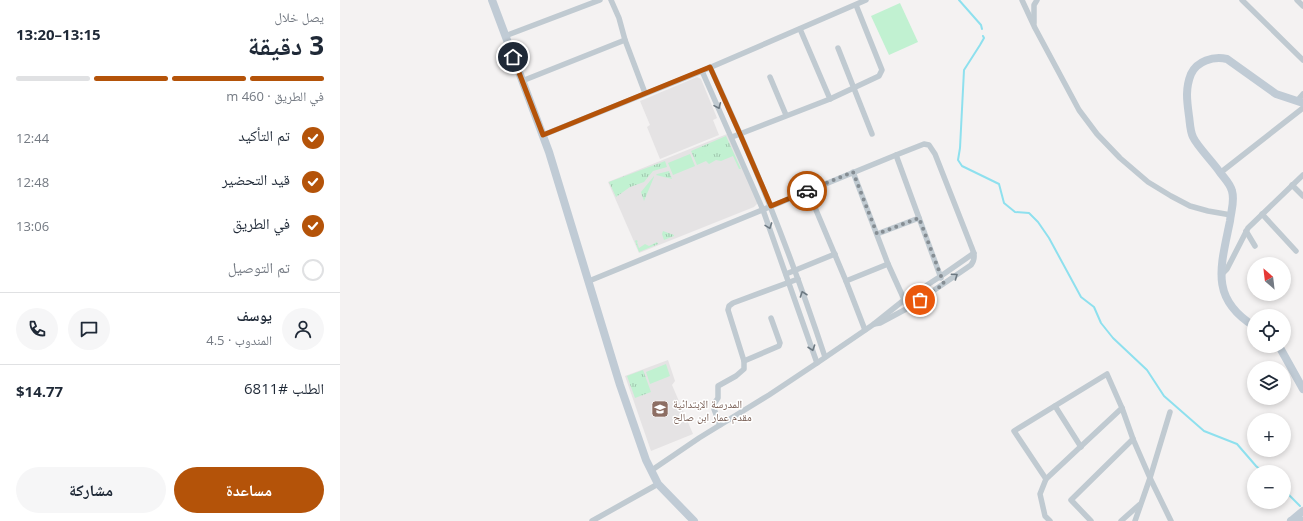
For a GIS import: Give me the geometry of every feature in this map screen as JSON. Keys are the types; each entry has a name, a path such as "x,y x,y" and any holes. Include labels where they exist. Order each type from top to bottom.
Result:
{"street":[{"path":"492,0 549,152 620,385 646,460 658,484 694,521"},
{"path":"505,36 600,0"},
{"path":"611,0 619,18 625,40 645,93"},
{"path":"543,135 702,71 866,0"},
{"path":"1022,0 1035,28 1079,110 1097,134 1120,158 1148,182 1190,206 1231,215"},
{"path":"1035,28 1034,5 1037,0"},
{"path":"1242,0 1303,60"},
{"path":"1297,0 1303,6"},
{"path":"732,137 855,89 879,76 882,70 856,4"},
{"path":"800,28 830,99"},
{"path":"522,81 625,40"},
{"path":"838,48 872,134"},
{"path":"1247,321 1240,316 1225,297 1221,268 1233,204 1232,191 1227,181 1193,138 1186,94 1188,84 1194,69 1210,59 1227,59 1276,94 1301,99"},
{"path":"710,67 771,206 825,357"},
{"path":"702,71 763,210 817,363"},
{"path":"770,77 786,115"},
{"path":"1220,173 1303,108"},
{"path":"589,281 763,210 808,190 924,144 929,145 932,149 974,253 974,261 971,265 908,308 880,323 874,324"},
{"path":"896,155 944,284"},
{"path":"853,172 888,264 908,308"},
{"path":"1222,274 1227,269 1248,228 1303,175"},
{"path":"1292,186 1303,196"},
{"path":"808,190 846,281 864,330"},
{"path":"1262,214 1296,251"},
{"path":"877,234 919,218"},
{"path":"1246,231 1255,246"},
{"path":"652,470 817,363 874,324 904,300 974,253"},
{"path":"786,274 835,254"},
{"path":"846,281 888,264"},
{"path":"720,426 714,409 714,404 718,398 718,386 744,370 744,361 729,317 729,306 732,302 798,279"},
{"path":"744,361 779,346 780,343 771,318"},
{"path":"1283,353 1303,389"},
{"path":"1046,479 1014,431 1107,374 1150,478 1171,521"},
{"path":"1055,406 1081,447"},
{"path":"1050,521 1045,516 1040,494 1046,479 1122,408"},
{"path":"1135,521 1170,412"},
{"path":"1091,521 1071,500 1133,438"},
{"path":"592,521 658,484"},
{"path":"1121,521 1140,504"},
{"path":"1291,521 1303,511"},
{"path":"1291,521 1303,521"}],"shaded area":[{"path":"697,77 701,79 717,118 713,120 719,135 660,159 647,127 650,125 640,101"},
{"path":"727,134 758,203 754,207 639,253 608,182"},
{"name":"المدرسة الإبتدائية مقدم عمار ابن صالح","path":"668,360 675,381 672,385 693,434 651,451 625,376"}],"green space":[{"path":"900,3 918,42 889,55 871,16"},
{"path":"726,136 741,169 739,169 733,156 721,161 716,160 709,164 706,161 697,165 691,151"},
{"path":"708,146 711,152 697,157 695,151"},
{"path":"690,154 695,166 673,175 668,163"},
{"path":"665,161 667,167 653,171 644,182 630,187 616,197 609,182"},
{"path":"669,171 672,179 656,175 657,174"},
{"path":"654,177 644,201 641,192"},
{"path":"663,231 674,236 664,240 662,234"},
{"path":"635,241 638,241 639,248 645,244 649,246 657,242 658,244 639,252"},
{"path":"666,364 670,376 650,384 646,372"},
{"path":"643,370 651,392 635,398 627,376"}],"waterway":[{"path":"959,0 981,25 982,29"},
{"path":"983,36 984,38 964,70 958,160 962,166 999,184 1004,203 1015,212 1029,213 1038,222 1049,238 1081,297 1094,307 1101,323 1113,338 1147,370 1164,396 1204,431 1237,444 1255,465"},
{"path":"1291,497 1300,506"}],"way so far":[{"path":"807,191 853,172 877,234 919,218 944,284 920,300"}],"place":[{"name":"المدرسة الإبتدائية مقدم عمار ابن صالح","path":"660,409"}],"route":[{"path":"513,57 543,135 710,67 771,206 807,191"}]}
